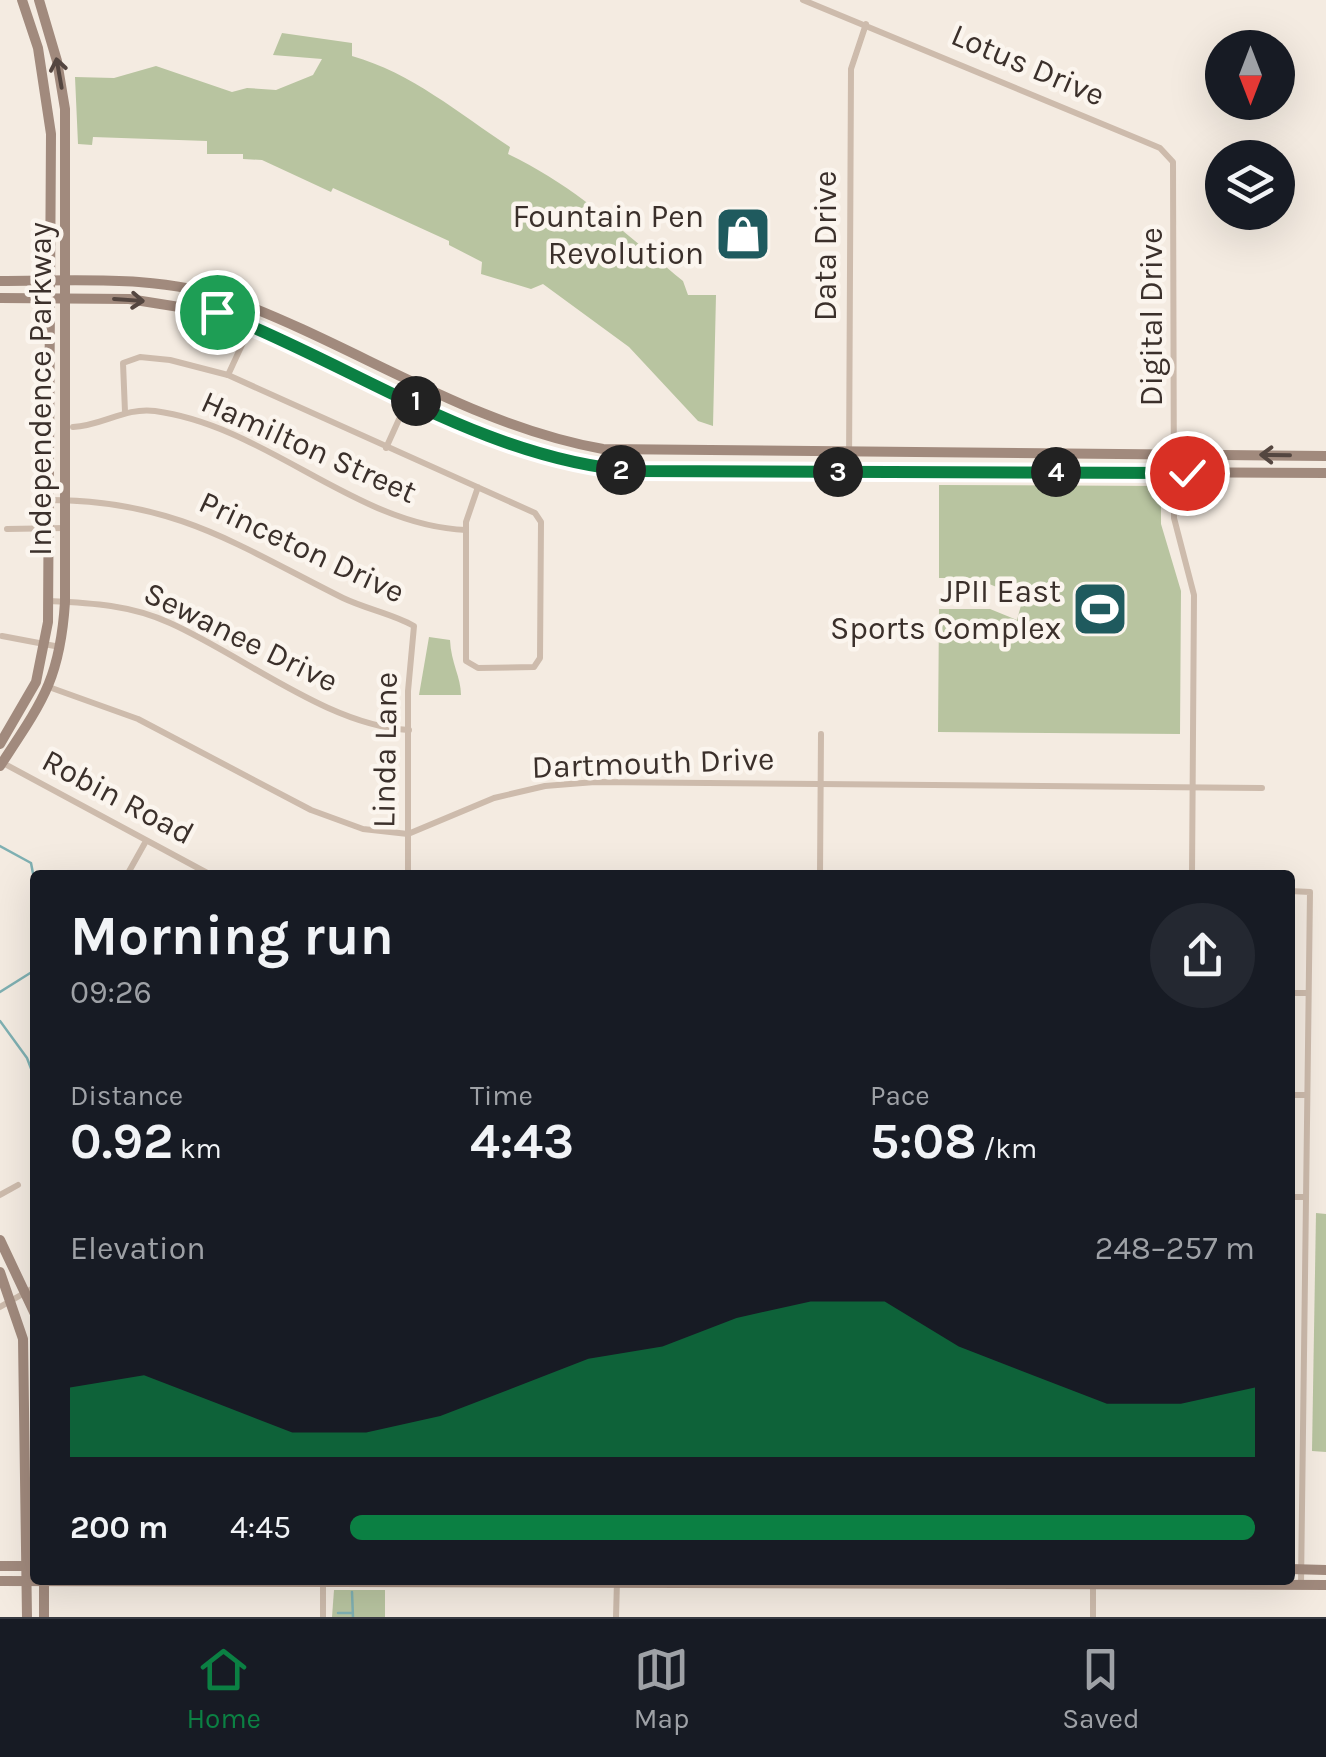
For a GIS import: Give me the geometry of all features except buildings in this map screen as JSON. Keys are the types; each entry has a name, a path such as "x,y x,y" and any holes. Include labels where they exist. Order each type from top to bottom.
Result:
{"main road":[{"name":"Independence Parkway","path":"0,744 36,682 46,644 48,601 48,103 22,0"},
{"name":"Independence Parkway","path":"1,763 50,687 62,647 67,298 65,109 57,61 39,0"},
{"path":"0,281 177,286 234,301 514,425 572,444 639,452 1326,456"},
{"path":"0,298 129,299 217,312 514,446 568,463 635,471 1326,472"},
{"path":"1020,453 1020,472"},
{"path":"0,1240 30,1288"},
{"path":"0,1272 12,1302 30,1374 30,1455"},
{"path":"0,1566 30,1566"},
{"path":"1296,1569 1326,1570"},
{"path":"27,1617 30,1570"},
{"path":"0,1581 27,1581"},
{"path":"44,1585 44,1617"},
{"path":"1295,1585 1326,1585"}],"street":[{"name":"Lotus Drive","path":"803,0 1151,144 1173,162"},
{"name":"Data Drive","path":"849,472 851,69 866,24"},
{"name":"Digital Drive","path":"1173,162 1176,527 1194,595 1192,870"},
{"path":"228,375 247,334"},
{"path":"125,412 123,363 140,357 170,360 228,375 386,448 478,487 538,515 537,665 469,665 465,657 466,530 478,487"},
{"path":"386,448 404,406"},
{"name":"Hamilton Street","path":"73,427 125,412 152,410 233,433 424,526 466,530"},
{"name":"Princeton Drive","path":"49,500 138,507 192,522 362,608 414,626"},
{"path":"7,529 65,528"},
{"name":"Sewanee Drive","path":"48,601 144,613 362,723 409,730"},
{"name":"Linda Lane","path":"408,870 414,626"},
{"path":"2,636 62,647"},
{"path":"36,682 138,718 332,820 408,834"},
{"path":"820,870 821,734"},
{"name":"Robin Road","path":"1,763 202,870"},
{"name":"Dartmouth Drive","path":"408,834 494,798 546,786 1262,788"},
{"path":"130,870 146,840"},
{"path":"1295,891 1310,892 1301,1507 1296,1569 1301,1585"},
{"path":"1295,993 1308,993"},
{"path":"1295,1095 1307,1095"},
{"path":"0,1195 18,1185"},
{"path":"1295,1197 1305,1197"},
{"path":"0,1307 30,1291"},
{"path":"1295,1300 1304,1300"},
{"path":"1295,1404 1303,1404"},
{"path":"1295,1507 1301,1507"},
{"path":"322,1617 323,1585"},
{"path":"616,1585 616,1617"},
{"path":"1093,1585 1093,1617"}],"green space":[{"path":"282,33 352,43 352,56 374,63 434,95 510,147 508,154 556,181 599,212 683,281 688,295 716,295 713,426 698,421 629,347 543,284 531,289 481,274 482,262 449,245 449,241 333,188 331,192 262,160 243,159 243,154 207,154 207,141 93,137 92,145 78,144 75,77 114,78 156,66 232,92 247,88 276,90 313,75 322,59 273,55"},
{"name":"JPII East Sports Complex","path":"939,485 1161,486 1161,524 1181,591 1180,734 938,732 939,609 990,609 1017,620 1023,598 975,578 939,578"},
{"path":"429,637 450,640 461,695 419,695"},
{"path":"1316,1213 1326,1214 1326,1452 1312,1451"},
{"path":"334,1590 385,1590 385,1617 332,1617"}],"waterway":[{"path":"0,846 31,863 32,870"},
{"path":"0,992 30,973"},
{"path":"0,1021 30,1066"},
{"path":"352,1592 353,1617"},
{"path":"338,1613 352,1613"}],"place":[{"name":"Fountain Pen Revolution","path":"743,234"},
{"name":"JPII East Sports Complex","path":"1100,609"}],"route":[{"path":"217,312 514,446 579,465 635,471 1187,473"}]}
